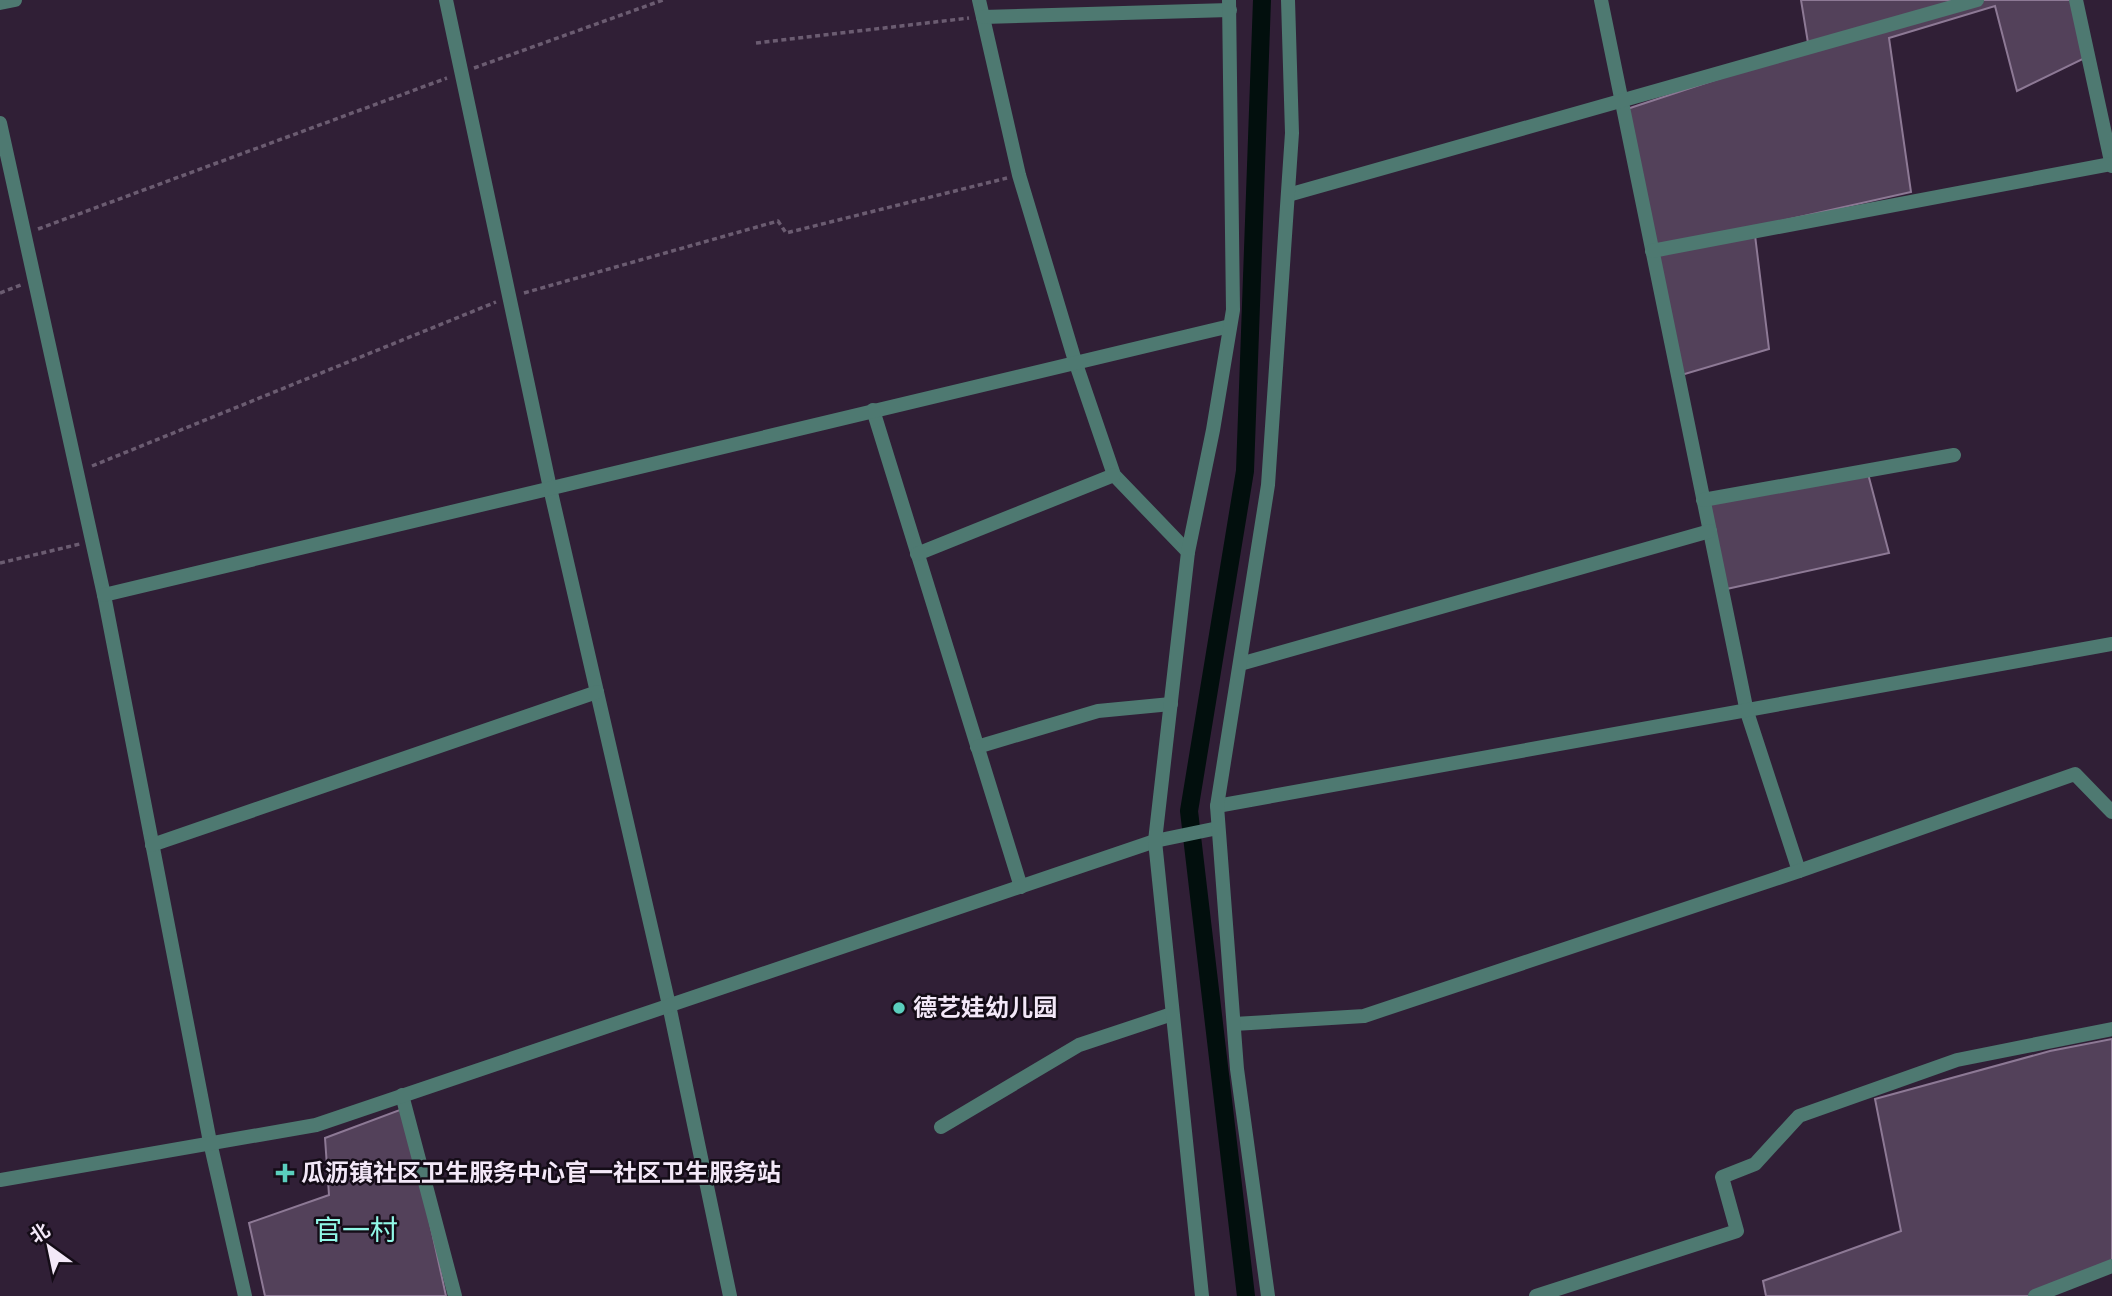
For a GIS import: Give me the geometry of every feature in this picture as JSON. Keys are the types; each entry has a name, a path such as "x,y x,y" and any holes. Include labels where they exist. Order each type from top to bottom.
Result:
{"street":[{"path":"0,4 15,0"},
{"path":"446,0 550,488 669,1005 730,1296"},
{"path":"979,0 1019,174 1075,361 1114,475 1188,552"},
{"path":"1268,1296 1234,1024 1217,806 1268,485 1292,133 1288,0"},
{"path":"1601,0 1746,712 1799,871"},
{"path":"1288,195 1977,0"},
{"path":"1653,251 2112,165 2076,0"},
{"path":"983,17 1229,5 1233,93 1230,326 1213,430 1188,552 1155,841 1202,1296"},
{"path":"0,123 104,596 210,1142 245,1296"},
{"path":"104,596 1075,361 1230,326"},
{"path":"873,410 1021,887"},
{"path":"1703,500 1954,455"},
{"path":"917,554 1114,475"},
{"path":"1240,664 1710,531"},
{"path":"1217,806 2112,644"},
{"path":"152,845 597,692"},
{"path":"977,747 1098,711 1171,704"},
{"path":"1234,1024 1364,1016 1799,871 2074,774 2112,812"},
{"path":"0,1180 316,1125 1155,841 1218,828"},
{"path":"941,1127 1079,1045 1172,1014"},
{"path":"1536,1296 1737,1231 1722,1177 1755,1164 1799,1116 1957,1060 2112,1029"},
{"path":"402,1095 455,1296"},
{"path":"2035,1296 2112,1266"}],"path":[{"path":"25,233 663,0"},
{"path":"756,43 983,17"},
{"path":"77,472 509,296 778,221 786,233 1019,174"},
{"path":"0,293 35,281"},
{"path":"0,563 92,541"}],"building":[{"path":"1801,0 2077,0 2089,56 2017,91 1995,6 1889,38 1911,192 1754,227 1769,349 1678,376 1624,110 1809,49"},
{"path":"1867,470 1889,553 1722,590 1703,500"},
{"path":"2112,1039 2112,1266 2036,1296 1766,1296 1763,1281 1901,1231 1875,1099 2050,1051"},
{"path":"405,1108 446,1296 265,1296 249,1223 329,1195 325,1138"}],"waterway":[{"path":"1246,1296 1189,811 1245,471 1262,0"}],"place":[{"name":"德艺娃幼儿园","path":"899,1008"},
{"name":"瓜沥镇社区卫生服务中心官一社区卫生服务站","path":"285,1173"}],"district":[{"name":"官一村","path":"356,1230"}]}
